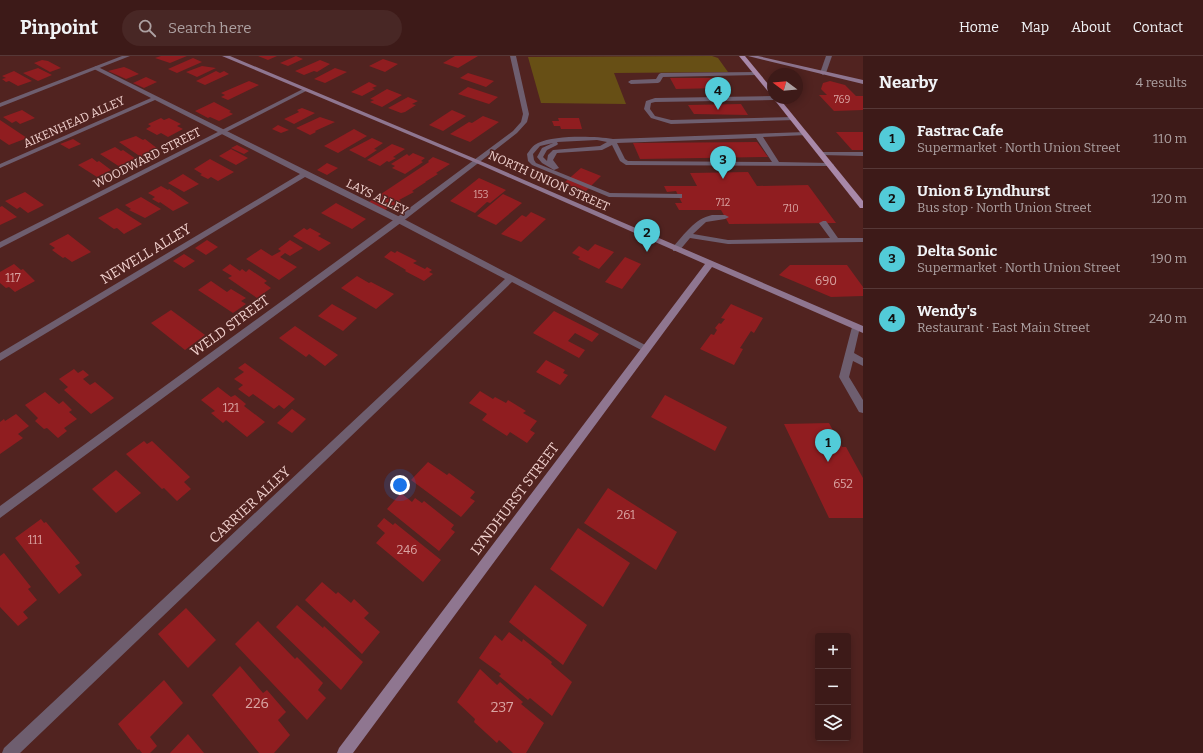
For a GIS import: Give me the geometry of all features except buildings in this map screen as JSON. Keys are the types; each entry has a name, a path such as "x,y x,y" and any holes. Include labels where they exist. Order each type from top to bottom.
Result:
{"main road":[{"path":"742,56 767,87"},
{"path":"780,104 863,206"}],"street":[{"path":"0,105 127,56"},
{"name":"NORTH UNION STREET","path":"225,56 476,161 859,328"},
{"name":"WELD STREET","path":"0,513 399,220 515,132 524,122 526,114 513,56"},
{"path":"751,56 863,82"},
{"path":"823,73 829,56"},
{"name":"LAYS ALLEY","path":"96,68 399,220 646,349"},
{"path":"631,82 658,81 661,75 756,74"},
{"name":"WOODWARD STREET","path":"0,245 305,90"},
{"name":"AIKENHEAD ALLEY","path":"0,166 156,98"},
{"path":"767,98 655,100 648,102 647,109 653,117 671,122 793,119"},
{"path":"629,196 544,162 540,157 542,152 550,146 560,143 805,134"},
{"path":"758,135 777,165"},
{"path":"613,141 597,138 548,141 538,145 532,150 530,154 531,161 546,170 609,195 678,196"},
{"path":"613,141 622,160 626,164 830,165"},
{"path":"822,154 863,154"},
{"name":"NEWELL ALLEY","path":"0,357 305,174"},
{"path":"676,249 701,220 710,217 725,216"},
{"path":"823,223 836,240"},
{"path":"688,235 728,242 863,240"},
{"name":"LYNDHURST STREET","path":"344,753 710,264"},
{"name":"CARRIER ALLEY","path":"9,753 511,278"},
{"path":"859,328 849,355 844,377 863,409"},
{"path":"849,355 863,362"}],"shaded area":[{"path":"712,56 718,58 728,72 614,73 626,104 541,103 528,57"}],"place":[{"name":"Wendy's","path":"718,110"},
{"name":"Delta Sonic","path":"723,179"},
{"name":"Union & Lyndhurst","path":"647,252"},
{"name":"Fastrac Cafe","path":"828,462"}]}
